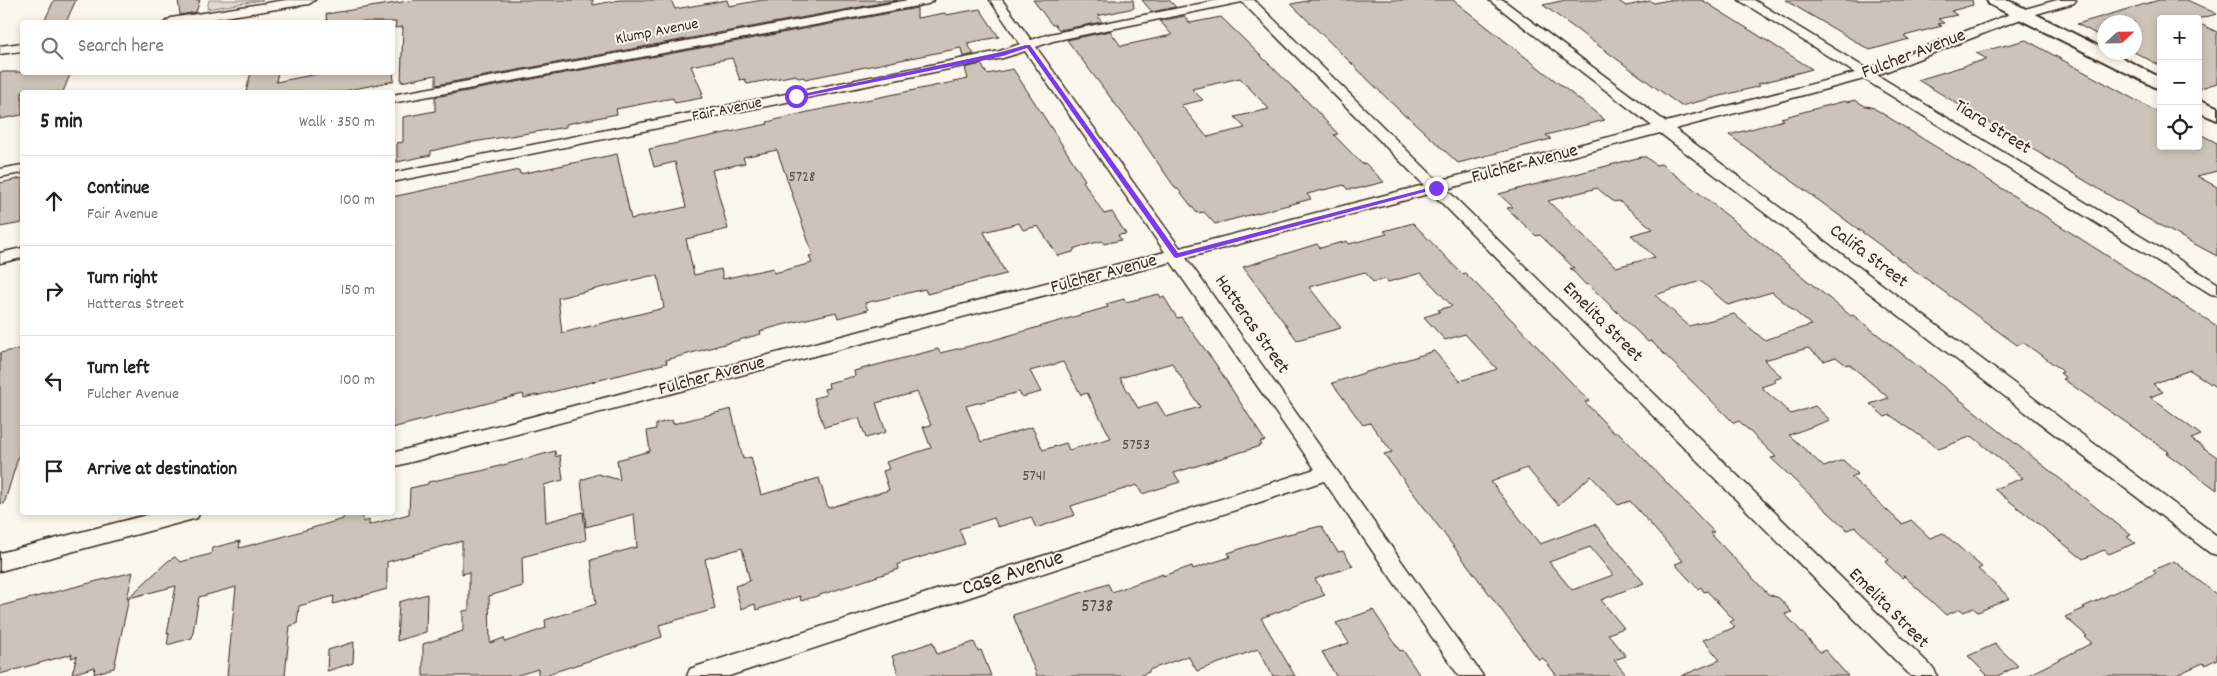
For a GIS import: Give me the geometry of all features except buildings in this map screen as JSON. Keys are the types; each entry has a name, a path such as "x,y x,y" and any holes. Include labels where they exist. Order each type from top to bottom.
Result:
{"main road":[{"path":"1995,0 2157,83"},
{"path":"2202,107 2217,114"}],"street":[{"path":"184,20 309,0"},
{"name":"Klump Avenue","path":"395,99 928,0"},
{"name":"Hatteras Street","path":"996,0 1472,676"},
{"name":"Fair Avenue","path":"395,177 994,56 1050,38 1237,0"},
{"name":"Emelita Street","path":"1247,0 1926,676"},
{"name":"Califa Street","path":"1496,0 2217,547"},
{"name":"Tiara Street","path":"1745,0 2217,290"},
{"name":"Fulcher Avenue","path":"395,459 1867,74 2022,14 2070,0"},
{"path":"0,50 20,47"},
{"path":"0,173 20,169"},
{"path":"0,258 20,253"},
{"name":"Case Avenue","path":"698,676 1328,472"},
{"path":"0,562 179,515"}],"shaded area":[{"path":"209,0 263,0 207,9"}],"route":[{"path":"796,96 1003,54 1028,46 1176,256 1436,188"}]}
